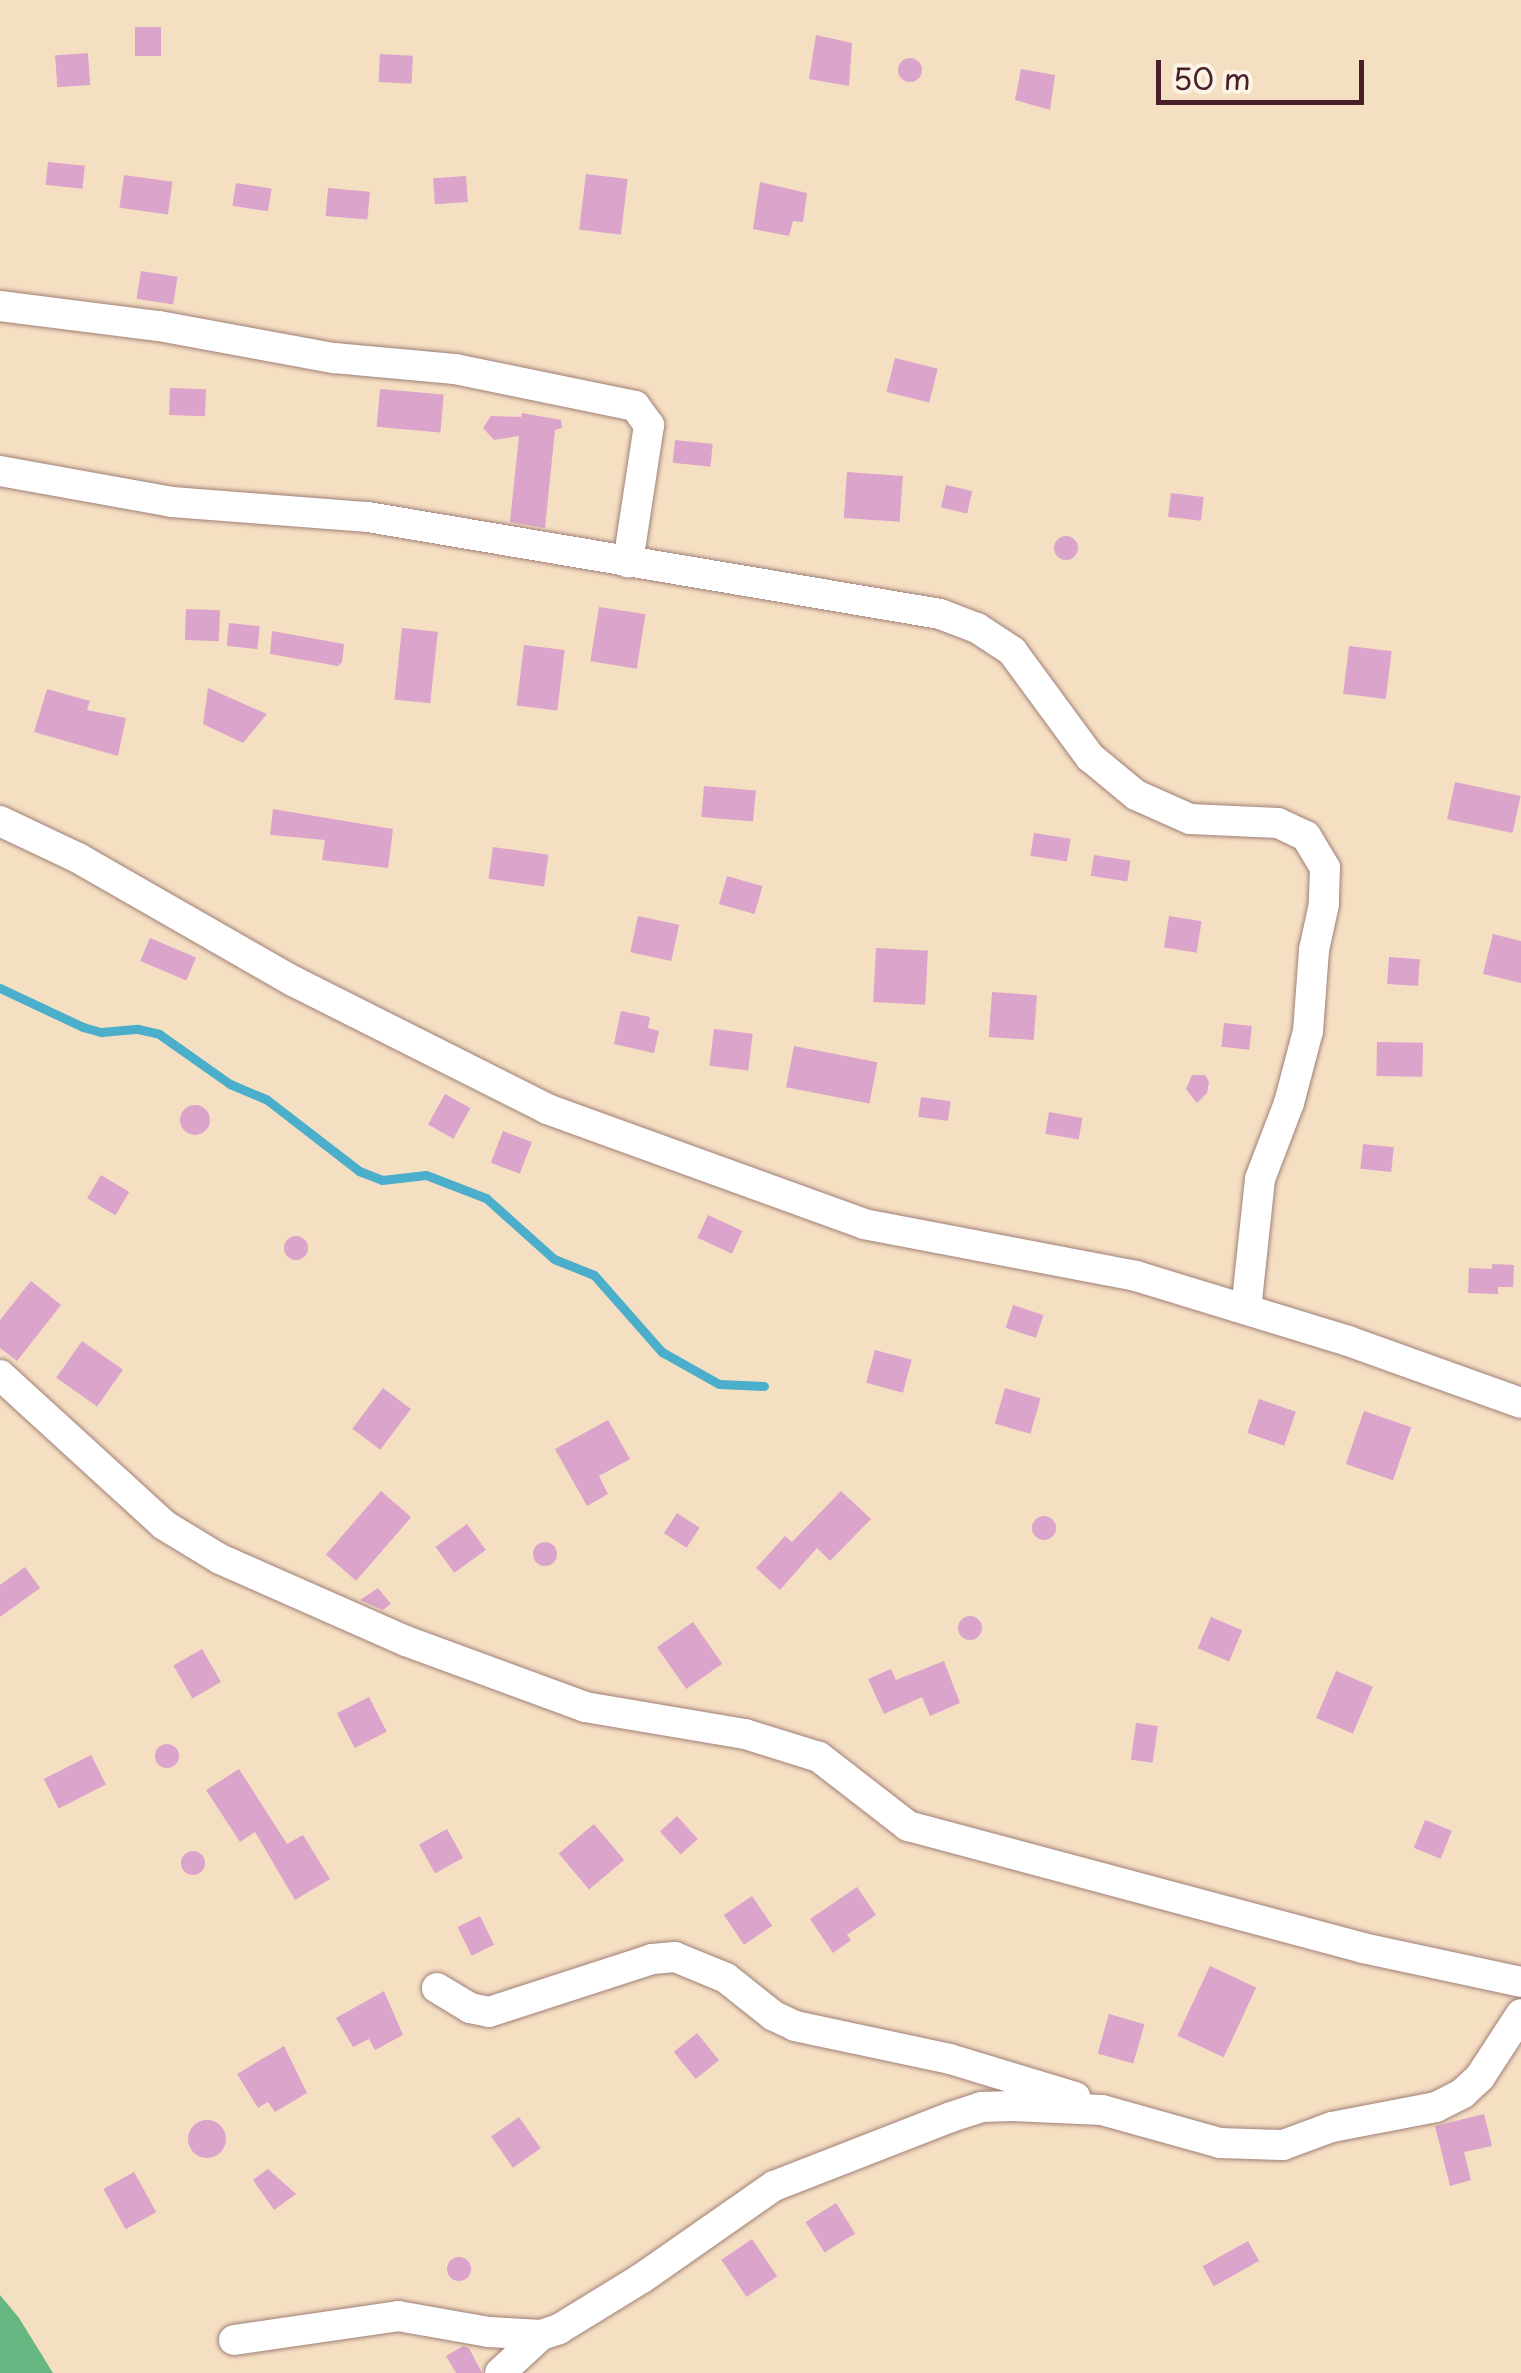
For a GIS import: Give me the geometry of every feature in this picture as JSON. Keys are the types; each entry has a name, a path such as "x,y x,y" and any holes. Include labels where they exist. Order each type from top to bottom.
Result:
{"street":[{"path":"0,306 159,326 334,358 454,368 635,406 649,425 628,562"},
{"path":"0,470 172,502 368,517 940,614 977,628 1012,651 1090,757 1136,796 1190,818 1278,823 1306,836 1325,868 1308,1031 1290,1103 1260,1179 1246,1309"},
{"path":"0,821 78,858 293,981 547,1109 582,1118 864,1224 1136,1276 1246,1309 1521,1403"},
{"path":"0,1375 164,1525 220,1559 406,1641 584,1707 745,1734 820,1757 908,1826 1363,1948 1521,1982"},
{"path":"437,1988 470,2008 489,2012 652,1959 676,1957 726,1978 774,2016 794,2026 996,2071 1102,2110 1220,2143 1283,2145 1332,2127 1436,2108 1463,2094 1480,2077 1521,2014"},
{"path":"234,2340 398,2316 489,2332 540,2335 559,2329 774,2186 811,2168 980,2107 1102,2110"},
{"path":"500,2373 540,2335"}],"green space":[{"path":"0,2295 19,2318 53,2373 0,2373"}],"building":[{"path":"135,27 161,27 161,56 135,56"},
{"path":"816,35 852,43 849,86 809,79"},
{"path":"88,53 90,85 57,87 55,55"},
{"path":"380,54 413,56 411,84 379,82"},
{"path":"910,58 922,70 910,82 898,70"},
{"path":"1021,69 1055,75 1050,110 1015,100"},
{"path":"48,162 85,166 82,189 46,185"},
{"path":"586,174 628,179 621,235 579,230"},
{"path":"124,175 173,182 168,214 119,208"},
{"path":"466,176 468,202 435,204 433,178"},
{"path":"760,182 807,193 803,222 793,221 789,236 753,229"},
{"path":"236,183 272,189 268,211 232,206"},
{"path":"328,188 370,192 367,220 326,216"},
{"path":"141,271 178,277 173,304 137,299"},
{"path":"895,358 938,369 929,403 887,392"},
{"path":"170,388 206,389 205,416 169,415"},
{"path":"380,389 444,395 440,432 377,427"},
{"path":"522,413 561,420 562,428 555,430 545,528 510,522 519,436 494,440 483,428 491,416 521,417"},
{"path":"675,440 713,444 710,467 673,463"},
{"path":"847,472 903,476 900,522 844,518"},
{"path":"946,485 972,491 967,513 941,507"},
{"path":"1171,493 1204,497 1201,521 1168,517"},
{"path":"1066,536 1078,548 1066,560 1054,548"},
{"path":"599,607 645,614 637,669 590,661"},
{"path":"186,609 220,610 219,641 185,640"},
{"path":"229,623 260,626 257,649 227,646"},
{"path":"402,628 438,632 430,703 394,700"},
{"path":"272,631 344,644 342,662 338,666 270,654"},
{"path":"524,645 565,650 557,711 517,706"},
{"path":"1349,646 1392,651 1386,699 1343,694"},
{"path":"208,688 267,714 243,743 203,724"},
{"path":"47,689 90,701 87,710 126,718 118,756 34,732"},
{"path":"1455,782 1521,796 1513,833 1447,819"},
{"path":"704,786 756,791 753,821 701,817"},
{"path":"273,809 393,829 388,868 322,860 325,840 270,835"},
{"path":"1034,833 1071,839 1067,862 1030,856"},
{"path":"493,847 548,855 544,886 489,879"},
{"path":"1094,855 1131,861 1127,882 1091,876"},
{"path":"727,876 763,886 755,914 719,904"},
{"path":"638,916 679,925 671,961 630,952"},
{"path":"1169,916 1202,921 1197,953 1164,948"},
{"path":"1493,934 1521,941 1521,983 1483,974"},
{"path":"150,938 196,958 186,981 140,961"},
{"path":"876,948 928,951 925,1005 873,1002"},
{"path":"1389,957 1420,959 1418,986 1387,984"},
{"path":"992,992 1037,995 1034,1040 989,1037"},
{"path":"621,1011 650,1017 648,1028 659,1031 654,1053 614,1044"},
{"path":"1224,1023 1252,1026 1249,1050 1221,1047"},
{"path":"714,1029 753,1034 748,1070 709,1066"},
{"path":"1377,1042 1423,1043 1422,1077 1376,1076"},
{"path":"794,1046 877,1062 869,1103 786,1087"},
{"path":"1192,1075 1205,1075 1209,1082 1207,1093 1197,1103 1186,1089"},
{"path":"445,1094 470,1108 453,1139 428,1125"},
{"path":"921,1097 951,1101 948,1121 918,1117"},
{"path":"195,1105 206,1109 210,1120 206,1131 195,1135 184,1131 180,1120 184,1109"},
{"path":"1049,1112 1082,1118 1079,1140 1045,1134"},
{"path":"503,1131 532,1142 520,1174 491,1163"},
{"path":"1363,1144 1394,1147 1391,1172 1360,1169"},
{"path":"101,1175 129,1192 115,1215 87,1198"},
{"path":"708,1215 742,1231 732,1254 697,1238"},
{"path":"296,1236 305,1239 305,1257 296,1260 287,1257 284,1248 287,1239"},
{"path":"1492,1264 1514,1265 1513,1287 1498,1287 1498,1294 1468,1293 1469,1268 1492,1269"},
{"path":"31,1281 61,1305 17,1361 0,1348 0,1320"},
{"path":"1013,1305 1043,1315 1036,1338 1006,1328"},
{"path":"82,1341 123,1370 97,1407 56,1378"},
{"path":"875,1350 912,1360 903,1393 866,1383"},
{"path":"383,1388 411,1409 380,1450 352,1429"},
{"path":"1005,1388 1041,1398 1030,1434 995,1424"},
{"path":"1259,1399 1296,1412 1284,1446 1247,1433"},
{"path":"1364,1411 1411,1427 1393,1480 1346,1464"},
{"path":"608,1420 630,1459 599,1476 608,1494 587,1506 555,1449"},
{"path":"381,1491 411,1517 356,1581 326,1554"},
{"path":"841,1491 871,1519 830,1561 817,1548 780,1590 756,1568 785,1536 792,1542"},
{"path":"677,1513 700,1528 687,1548 664,1533"},
{"path":"1044,1516 1056,1528 1044,1540 1032,1528"},
{"path":"467,1524 486,1550 454,1573 435,1547"},
{"path":"545,1542 554,1545 554,1563 545,1566 536,1563 533,1554 536,1545"},
{"path":"25,1567 40,1588 0,1617 0,1585"},
{"path":"378,1588 391,1604 383,1610 360,1600"},
{"path":"970,1616 982,1628 970,1640 958,1628"},
{"path":"1211,1617 1242,1630 1229,1662 1198,1648"},
{"path":"693,1622 722,1664 686,1689 657,1647"},
{"path":"202,1649 221,1682 192,1698 173,1666"},
{"path":"944,1661 960,1703 930,1716 922,1697 884,1714 868,1679 891,1669 896,1680"},
{"path":"1336,1671 1373,1687 1353,1734 1316,1718"},
{"path":"369,1697 387,1732 355,1748 337,1713"},
{"path":"1136,1723 1158,1726 1153,1763 1131,1760"},
{"path":"167,1744 176,1747 176,1765 167,1768 158,1765 155,1756 158,1747"},
{"path":"91,1755 106,1784 59,1808 44,1779"},
{"path":"239,1769 287,1844 303,1835 330,1879 295,1900 255,1832 240,1842 206,1790"},
{"path":"677,1816 698,1839 681,1854 660,1831"},
{"path":"1425,1820 1452,1831 1441,1859 1414,1848"},
{"path":"594,1824 624,1860 589,1890 559,1854"},
{"path":"447,1829 463,1858 435,1873 419,1845"},
{"path":"193,1851 202,1854 202,1872 193,1875 184,1872 181,1863 184,1854"},
{"path":"857,1887 876,1915 847,1935 851,1940 833,1953 810,1919"},
{"path":"752,1896 772,1926 744,1945 724,1915"},
{"path":"480,1916 494,1945 472,1956 458,1927"},
{"path":"1210,1966 1256,1988 1224,2057 1177,2036"},
{"path":"384,1991 403,2035 375,2050 369,2039 353,2047 336,2018"},
{"path":"1109,2014 1145,2024 1133,2064 1098,2053"},
{"path":"697,2033 719,2060 696,2079 674,2052"},
{"path":"284,2046 307,2093 275,2112 268,2102 258,2108 237,2074"},
{"path":"1484,2114 1492,2146 1464,2152 1471,2180 1450,2186 1435,2126"},
{"path":"519,2117 541,2148 513,2168 491,2137"},
{"path":"207,2120 220,2126 226,2139 220,2152 207,2158 194,2152 188,2139 194,2126"},
{"path":"268,2169 296,2194 274,2210 253,2180"},
{"path":"134,2172 156,2212 126,2229 103,2189"},
{"path":"836,2203 855,2234 825,2253 805,2222"},
{"path":"752,2239 777,2276 746,2297 721,2260"},
{"path":"1248,2241 1259,2261 1214,2286 1203,2266"},
{"path":"459,2257 471,2269 459,2281 447,2269"},
{"path":"463,2346 469,2348 482,2373 456,2373 446,2356"}],"waterway":[{"path":"0,988 83,1027 101,1032 138,1029 159,1034 230,1084 266,1099 359,1171 382,1180 426,1175 486,1198 554,1259 594,1275 662,1352 719,1384 764,1386"}]}
